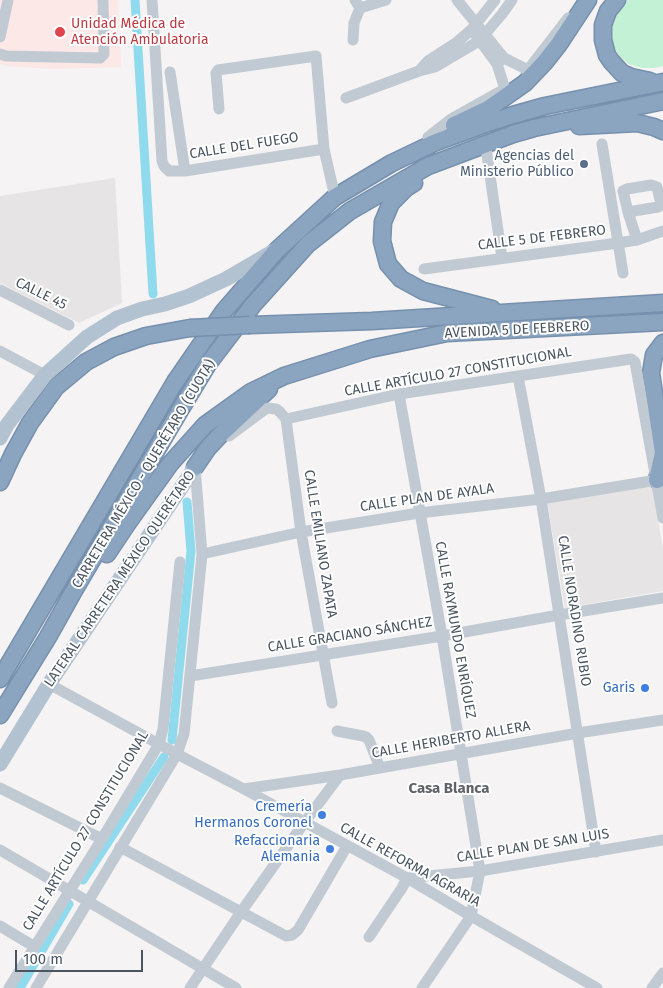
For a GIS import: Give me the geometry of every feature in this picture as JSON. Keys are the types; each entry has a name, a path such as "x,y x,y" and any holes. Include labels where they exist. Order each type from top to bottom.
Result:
{"highway":[{"path":"392,163 428,137 488,109 525,83 560,44 588,0"},
{"path":"618,0 608,11 603,26 603,40 607,55 622,73 630,77 660,82"},
{"name":"CARRETERA MÉXICO - QUERÉTARO (CUOTA)","path":"0,679 175,382 224,311 276,250 335,197 392,163 436,142 545,106 660,82"},
{"name":"CARRETERA MÉXICO - QUERÉTARO (CUOTA)","path":"0,715 48,637 208,364 253,305 308,244 350,211 428,166 534,128 663,101"},
{"path":"534,128 637,123 654,126 663,131"},
{"path":"509,313 423,291 408,283 401,279 388,264 382,241 383,222 391,203 406,188 439,168 513,134"},
{"name":"AVENIDA 5 DE FEBRERO","path":"0,482 51,381 114,347 146,336 190,328 372,321 663,303"},
{"name":"AVENIDA 5 DE FEBRERO","path":"48,637 79,598 127,524 176,458 205,425 251,392 284,376 370,349 447,333 663,322"},
{"path":"656,480 663,453 651,373 654,355 663,343"},
{"path":"195,467 208,448 222,433 284,376"},
{"path":"0,457 51,381"}],"main road":[{"path":"2,428 51,381 87,337 117,318 189,296 226,279 276,250"},
{"name":"LATERAL CARRETERA MÉXICO QUERÉTARO","path":"0,764 49,684 195,467"}],"street":[{"path":"0,54 6,56 100,58 104,54 103,0"},
{"name":"CALLE DEL FUEGO","path":"152,0 162,161 164,166 169,170 185,171 324,149"},
{"path":"353,40 357,4 386,0"},
{"path":"447,0 474,27"},
{"path":"457,0 474,27 500,61 505,89"},
{"path":"419,71 428,61 456,43 474,27 495,0"},
{"path":"346,98 435,67 482,38 512,0"},
{"path":"428,137 451,119 505,89 517,80 528,70 572,12 584,0"},
{"path":"0,37 5,4"},
{"path":"219,109 216,73 218,70 316,56 324,149 335,197"},
{"path":"500,61 528,70"},
{"path":"170,72 185,171"},
{"path":"602,144 623,273"},
{"path":"486,148 502,258"},
{"path":"628,212 637,240"},
{"name":"CALLE 5 DE FEBRERO","path":"424,269 637,240 663,231"},
{"name":"CALLE 45","path":"0,290 69,325"},
{"path":"0,351 51,381"},
{"name":"CALLE ARTÍCULO 27 CONSTITUCIONAL","path":"286,419 398,394 631,359 635,362 656,480"},
{"name":"CALLE NORADINO RUBIO","path":"518,376 541,498 596,852"},
{"name":"CALLE RAYMUNDO ENRÍQUEZ","path":"398,394 442,636 480,871"},
{"name":"LATERAL CARRETERA MÉXICO QUERÉTARO","path":"195,467 226,438 264,410 268,408 276,409 286,419"},
{"name":"CALLE EMILIANO ZAPATA","path":"286,419 301,532 332,703"},
{"path":"36,988 176,754 184,734 202,554 195,467"},
{"path":"656,480 663,518"},
{"name":"CALLE PLAN DE AYALA","path":"202,554 301,532 420,513 541,498 656,480"},
{"name":"CALLE ARTÍCULO 27 CONSTITUCIONAL","path":"9,988 159,744 163,729 180,562"},
{"name":"CALLE GRACIANO SÁNCHEZ","path":"190,676 442,636 663,598"},
{"name":"CALLE REFORMA AGRARIA","path":"49,684 407,878 597,988"},
{"name":"CALLE HERIBERTO ALLERA","path":"244,789 340,775 663,720"},
{"path":"337,731 366,737 380,768"},
{"path":"190,988 304,822 340,775"},
{"path":"0,788 102,839"},
{"name":"CALLE PLAN DE SAN LUIS","path":"407,878 480,871 663,840"},
{"path":"120,847 286,936 292,935 298,930 348,846"},
{"path":"0,850 236,988"},
{"path":"422,988 471,916 480,871"},
{"path":"369,937 407,878"},
{"path":"0,926 34,947"},
{"path":"652,988 663,972"}],"shaded area":[{"name":"Unidad Médica de Atención Ambulatoria","path":"0,0 118,0 121,67 51,69 0,64"},
{"path":"115,178 122,303 79,323 0,283 0,196"},
{"path":"652,483 663,549 663,591 565,608 547,501"}],"green space":[{"path":"628,0 663,0 663,66 642,68 629,64 620,57 614,47 610,36 611,24 615,13 622,3"}],"waterway":[{"path":"135,0 153,294"},
{"path":"172,740 191,551 187,502"},
{"path":"83,880 164,757"},
{"path":"20,988 69,904"}],"place":[{"name":"Unidad Médica de Atención Ambulatoria","path":"60,32"},
{"name":"Agencias del Ministerio Público","path":"584,164"},
{"name":"Garis","path":"645,688"},
{"name":"Cremería Hermanos Coronel","path":"322,815"},
{"name":"Refaccionaria Alemania","path":"330,849"}],"district":[{"name":"Casa Blanca","path":"449,789"}]}
